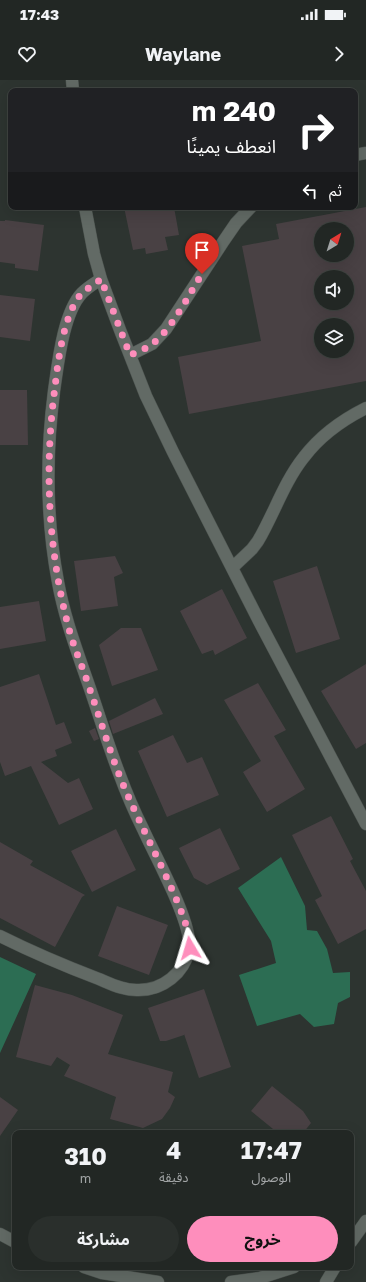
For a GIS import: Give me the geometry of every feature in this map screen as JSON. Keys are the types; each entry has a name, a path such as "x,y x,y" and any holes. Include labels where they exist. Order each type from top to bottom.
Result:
{"street":[{"path":"86,210 94,254 101,279 146,396 259,621 362,807 366,824"},
{"path":"130,355 152,344 166,329 236,223 248,210"},
{"path":"0,936 73,969 119,987 138,990 157,987 174,978 184,964 190,948 188,931 177,901 141,826 120,776 104,732 70,631 58,581 48,493 48,455 58,361 75,303 81,294 101,279"},
{"path":"233,567 252,549 258,541 293,473 310,449 327,432 342,421 366,408"},
{"path":"354,1238 366,1220"},
{"path":"0,1234 12,1240"},
{"path":"93,1270 102,1273 158,1282"},
{"path":"231,1282 260,1278 285,1270"},
{"path":"326,1282 333,1270"}],"green space":[{"path":"281,857 305,906 307,930 317,931 327,949 333,973 350,972 350,997 338,1003 334,1024 314,1027 300,1014 257,1026 239,975 276,963 271,941 238,888"},
{"path":"0,957 36,974 0,1053"}],"building":[{"path":"366,207 366,381 189,414 178,357 261,341 242,246 279,239 276,224 350,210 358,210 358,209"},
{"path":"125,210 175,210 179,235 165,237 168,250 146,254 145,248 133,250"},
{"path":"5,220 44,225 38,271 15,268 15,264 0,262 0,221"},
{"path":"0,295 35,299 30,341 0,337"},
{"path":"0,390 27,390 28,445 0,445"},
{"path":"115,556 123,573 114,577 118,606 81,611 74,561"},
{"path":"317,566 340,639 296,653 273,581"},
{"path":"222,589 247,638 215,655 213,650 202,654 180,611"},
{"path":"39,601 46,641 0,649 0,607"},
{"path":"121,628 141,628 158,670 112,686 99,645"},
{"path":"366,664 366,743 356,749 321,691"},
{"path":"39,674 56,725 64,722 72,743 55,750 57,756 41,762 68,783 79,778 93,809 59,825 31,766 5,776 0,762 0,687"},
{"path":"258,683 286,730 274,736 305,789 267,812 243,772 261,761 224,700"},
{"path":"155,698 163,714 113,734 109,721"},
{"path":"95,728 99,739 94,741 89,731"},
{"path":"173,735 187,763 202,757 219,795 167,817 138,751"},
{"path":"331,816 353,859 350,861 366,891 366,929 338,944 315,900 322,896 292,835"},
{"path":"220,828 240,869 207,885 194,878 179,848"},
{"path":"116,829 136,870 92,892 71,851"},
{"path":"0,842 33,861 30,865 85,895 82,897 55,947 0,918"},
{"path":"117,906 168,925 149,975 98,956"},
{"path":"35,985 72,995 123,1015 108,1054 173,1072 168,1092 175,1097 170,1108 162,1119 143,1128 110,1119 116,1097 64,1076 70,1065 57,1057 51,1066 16,1057"},
{"path":"204,989 231,1067 199,1078 184,1034 166,1041 160,1041 148,1008"},
{"path":"272,1086 303,1111 311,1123 305,1130 274,1130 251,1111"},
{"path":"0,1097 18,1110 0,1136"}],"route":[{"path":"190,948 188,931 183,916 141,826 120,776 70,631 58,581 52,534 48,493 48,455 58,361 70,316 75,303 81,294 101,279 130,355 144,349 160,337 202,274"}]}
